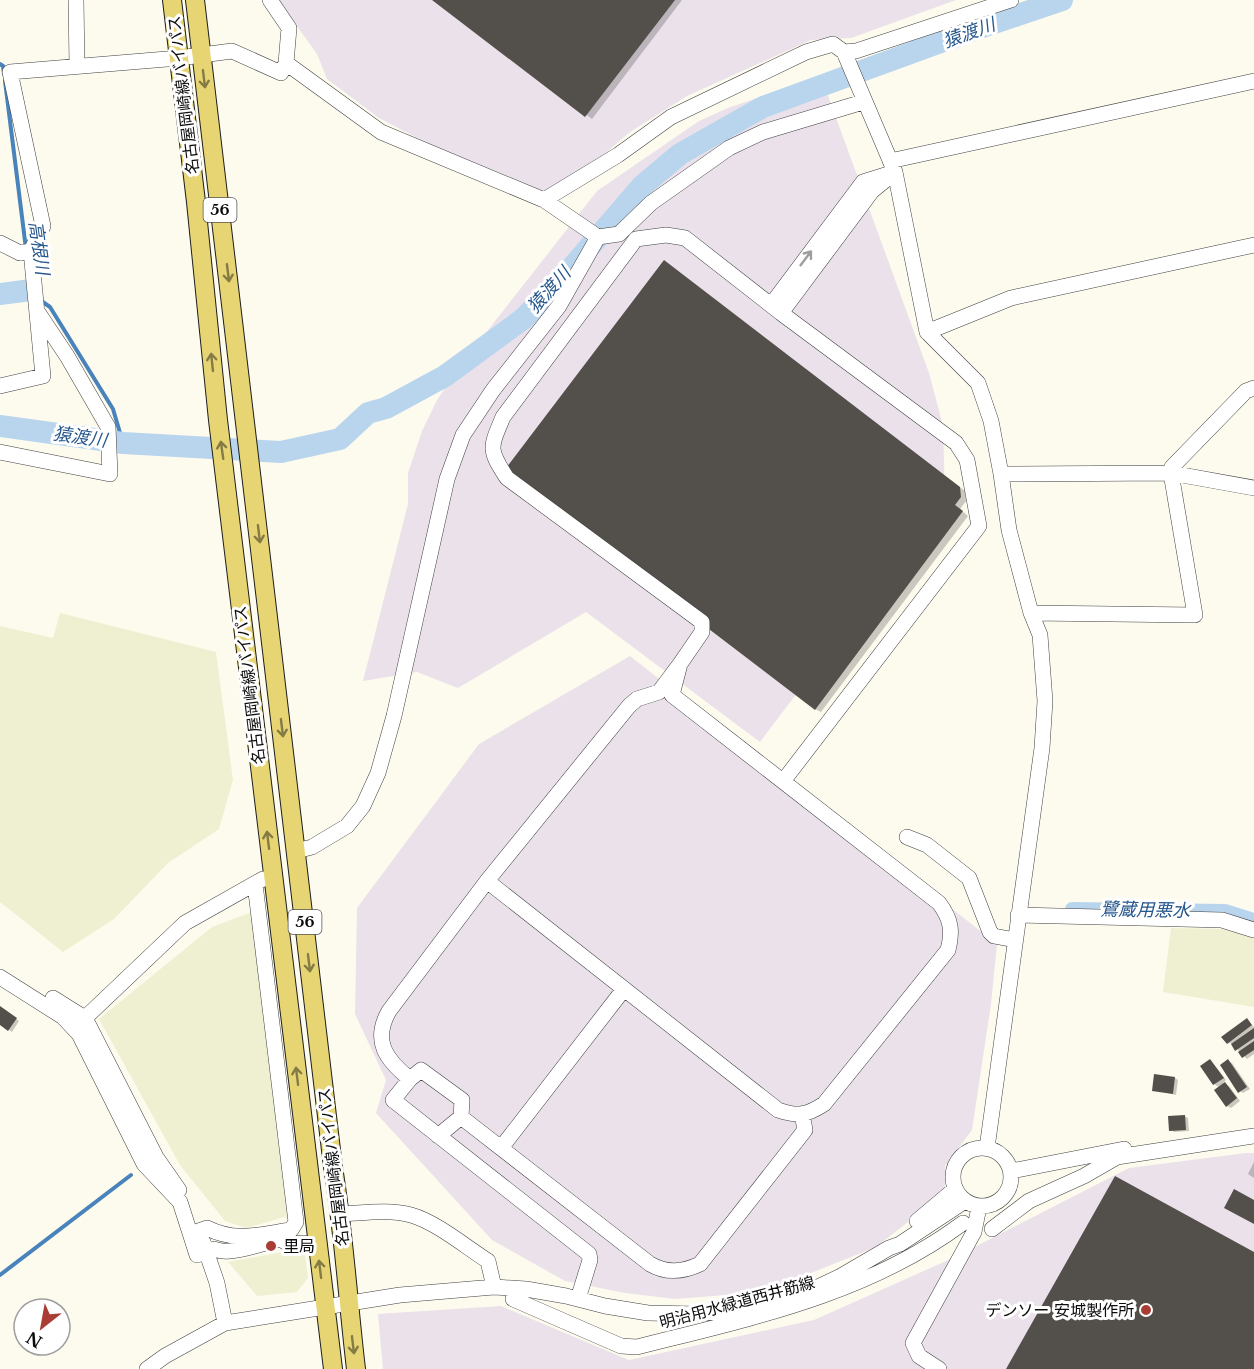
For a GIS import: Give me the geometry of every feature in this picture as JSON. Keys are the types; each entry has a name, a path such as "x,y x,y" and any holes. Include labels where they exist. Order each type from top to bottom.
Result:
{"main road":[{"name":"名古屋岡崎線バイパス","path":"172,0 218,420 333,1369"},
{"name":"名古屋岡崎線バイパス","path":"195,0 332,1155 341,1214 356,1369"}],"street":[{"path":"76,0 77,66"},
{"path":"0,386 42,376 31,251 43,226 10,72 179,58 232,51 281,73 286,63 289,28 270,0"},
{"path":"849,54 1011,0"},
{"path":"544,200 618,155 671,117 715,95 806,52 833,44 849,54 863,102 892,166 927,332 978,383 991,421 1002,474 1009,530 1031,613 1040,635 1045,701 1042,748 987,1148"},
{"path":"286,63 381,132 544,200 598,237 619,234 651,203 729,148 763,132 863,102"},
{"path":"776,309 892,166 1254,81"},
{"path":"410,1079 387,1057 381,1040 384,1021 487,881 629,706 637,699 659,692 702,632 702,622 507,478 495,461 491,448 503,417 636,239 666,235 685,238 956,443 967,460 979,526 784,780"},
{"path":"296,851 312,847 347,826 363,806 378,773 394,716 447,479 463,435 493,390 560,306 598,237"},
{"path":"0,243 20,253 31,251"},
{"path":"927,332 1011,298 1254,245"},
{"path":"0,452 110,474 108,427 67,356 37,311"},
{"path":"1031,613 1195,615 1171,473 1172,467 1246,391 1254,387"},
{"path":"1002,474 1171,473 1254,488"},
{"path":"487,881 778,1110 793,1115 802,1114 824,1104 948,950 951,927 948,915 939,903 672,695 680,664"},
{"path":"907,837 927,845 969,878 990,932 994,936 1015,940"},
{"path":"85,1018 185,923 272,873"},
{"path":"198,1231 207,1228 235,1237 291,1230 296,1222 255,884"},
{"path":"1018,915 1222,920 1254,930"},
{"path":"0,964 85,1018 156,1157 188,1204 218,1283 225,1323"},
{"path":"0,977 63,1017 79,1034 144,1164 180,1203 197,1255 214,1248 228,1251 280,1239 289,1244 304,1243"},
{"path":"501,1148 624,989"},
{"path":"438,1136 461,1117 462,1100 420,1070 393,1100 438,1136 590,1254 578,1299"},
{"path":"461,1117 650,1264 662,1270 687,1270 700,1264 805,1130 802,1114"},
{"path":"1011,1171 1112,1150 1254,1128"},
{"path":"992,1229 1018,1207 1037,1196 1084,1176 1117,1157 1254,1136"},
{"path":"147,1369 165,1356 225,1323 400,1295 494,1287 526,1289 605,1306 648,1312 697,1314 740,1309 801,1294 841,1276 972,1204 993,1205 1004,1197 1011,1185 1011,1171 1003,1156 987,1148 971,1150 959,1159 953,1173 955,1189 972,1204 974,1232 913,1343 919,1356 939,1369"},
{"path":"889,1248 955,1189"},
{"path":"341,1214 386,1212 412,1215 438,1228 488,1261 494,1287"},
{"name":"明治用水緑道西井筋線","path":"513,1299 621,1346 637,1347 769,1314 823,1297 899,1264 963,1223"}],"shaded area":[{"path":"278,0 956,0 851,38 811,40 687,96 630,132 552,199 541,203 379,118 327,79 317,54"},
{"path":"815,78 823,82 929,373 943,426 945,498 760,742 586,612 458,688 417,672 363,681 408,504 408,473 422,431 437,400 463,362 597,191 699,121 728,108"},
{"path":"630,656 997,944 991,1004 972,1130 945,1166 945,1190 940,1197 876,1247 772,1286 726,1295 675,1299 625,1293 565,1281 492,1240 376,1113 386,1080 355,1014 357,908 479,744"},
{"path":"1254,1153 1254,1369 383,1369 378,1314 501,1306 629,1360 814,1320 955,1257 1129,1168"}],"green space":[{"path":"60,613 216,652 233,780 219,829 168,863 114,919 63,952 0,902 0,626 53,638"},
{"path":"252,912 288,1216 246,1228 225,1221 180,1165 99,1019 212,927"},
{"path":"1171,928 1224,929 1254,938 1254,1007 1163,992"},
{"path":"304,1248 308,1278 297,1292 257,1296 228,1262"}],"building":[{"path":"432,0 675,0 585,117"},
{"path":"664,260 960,487 961,497 955,505 963,511 815,710 503,472"},
{"path":"0,1006 17,1018 8,1031 0,1025"},
{"path":"1247,1018 1252,1025 1227,1044 1221,1037"},
{"path":"1254,1028 1254,1038 1235,1051 1231,1044"},
{"path":"1254,1041 1254,1050 1242,1058 1238,1052"},
{"path":"1210,1059 1224,1078 1213,1085 1200,1066"},
{"path":"1228,1059 1247,1087 1238,1093 1220,1065"},
{"path":"1154,1074 1175,1077 1173,1094 1152,1091"},
{"path":"1225,1082 1237,1098 1226,1107 1214,1090"},
{"path":"1185,1115 1186,1130 1169,1131 1168,1116"},
{"name":"デンソー 安城製作所","path":"1115,1176 1254,1252 1254,1369 1006,1369"},
{"path":"1234,1189 1254,1200 1254,1224 1224,1208"}],"waterway":[{"name":"猿渡川","path":"0,426 123,443 281,452 340,439 368,413 386,408 445,376 523,319 562,279 642,186 680,154 763,107 1062,0"},
{"name":"高根川","path":"0,64 3,66 4,74"},
{"name":"高根川","path":"5,81 26,249"},
{"path":"0,294 31,290"},
{"name":"高根川","path":"40,300 50,307 113,409 123,443"},
{"name":"鷺蔵用悪水","path":"1072,909 1225,911 1254,920"},
{"path":"0,1275 131,1175"}],"place":[{"name":"里局","path":"271,1246"},
{"name":"デンソー 安城製作所","path":"1146,1310"}]}
